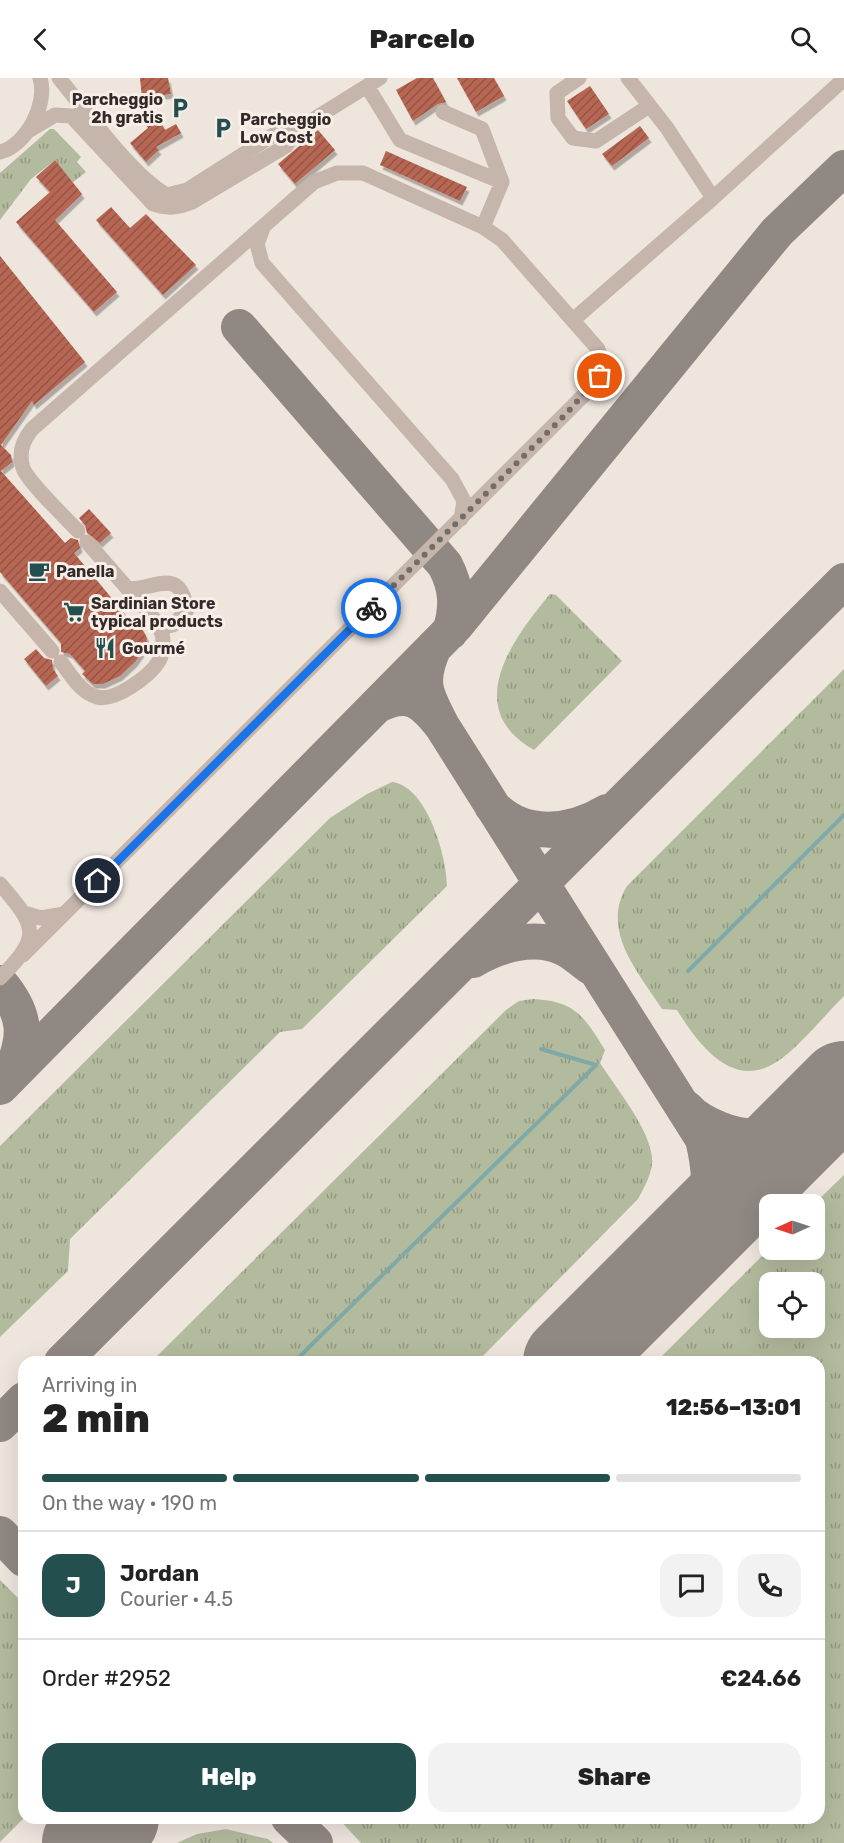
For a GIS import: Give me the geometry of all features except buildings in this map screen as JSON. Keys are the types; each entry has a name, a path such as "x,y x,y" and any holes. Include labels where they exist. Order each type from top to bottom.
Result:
{"lane":[{"path":"28,131 40,108 40,78"},
{"path":"59,78 113,144 157,189 167,195 177,195 187,190 278,132 298,129"},
{"path":"579,78 557,93 558,117 573,138 596,141 649,106"},
{"path":"628,78 713,198"},
{"path":"573,320 713,198 844,79"},
{"path":"0,152 55,115 71,116 78,120 153,204 166,208 178,207 192,202 277,152 286,146 298,129 373,82 400,140 502,182"},
{"path":"443,112 483,129 502,182 483,227"},
{"path":"0,591 87,692 96,697 114,696 125,692 159,662 163,648 159,627 24,470 21,452 24,440 32,429 264,225 324,176 346,172 363,173 483,227 502,240 598,349 602,358 600,376 564,416 0,978"},
{"path":"262,263 257,244 264,225"},
{"path":"223,261 252,256 262,263 452,479 463,488 492,488"},
{"path":"452,479 464,501 461,519"},
{"path":"128,590 168,582 177,585 185,597 187,610 173,625 159,627"},
{"path":"0,884 24,913 29,937 23,955"},
{"path":"24,913 41,918 64,914"}],"green space":[{"path":"50,129 54,129 81,157 77,162 86,172 72,183 55,160 31,179 0,220 0,173"},
{"path":"550,594 556,595 622,661 534,750 512,733 500,714 497,694 500,674 509,652 535,612"},
{"path":"844,669 844,996 786,1055 762,1069 746,1071 718,1060 695,1037 677,1010 662,1009 625,950 618,919 620,902 627,886"},
{"path":"392,782 404,786 425,809 439,841 447,886 302,1029 280,1032 70,1239 68,1271 0,1337 0,1146 330,818 367,794"},
{"path":"533,999 559,1003 577,1012 584,1019 605,1050 600,1063 633,1112 648,1140 652,1153 652,1165 638,1199 483,1356 157,1356 506,1010 519,1001"},
{"path":"844,1175 844,1843 361,1843 344,1824 825,1824 825,1356 662,1356 759,1259 825,1260 824,1194"},
{"path":"0,1580 18,1598 18,1824 0,1842"},
{"path":"226,1829 268,1839 273,1843 177,1843 197,1834"}],"waterway":[{"path":"688,971 844,815"},
{"path":"300,1356 596,1065 541,1049"}],"taxiway":[{"path":"0,1087 456,625 777,232 844,168"},
{"path":"239,327 445,565 455,598 450,632"},
{"path":"68,1356 844,581"},
{"path":"376,706 397,698 414,700 428,710 442,726 431,705 425,679 434,647"},
{"path":"442,726 703,1139 709,1181 708,1197 697,1225 661,1270"},
{"path":"492,806 504,817 518,824 547,830 578,825 607,812"},
{"path":"473,960 505,946 541,942 564,948 591,967"},
{"path":"0,983 15,1006 22,1027 19,1049 10,1075"},
{"path":"686,1108 707,1124 739,1135 773,1134 802,1120 844,1086"},
{"path":"0,1424 18,1406"},
{"path":"0,1534 18,1553"},
{"path":"295,1824 315,1843"}],"runway":[{"path":"575,1356 844,1087"},
{"path":"88,1843 107,1824"}],"way so far":[{"path":"371,608 564,416 600,376"}],"place":[{"name":"Parcheggio 2h gratis","path":"180,108"},
{"name":"Parcheggio Low Cost","path":"223,128"},
{"name":"Panella","path":"39,571"},
{"name":"Sardinian Store typical products","path":"74,612"},
{"name":"Gourmé","path":"105,648"}],"route":[{"path":"98,881 371,608"}]}
